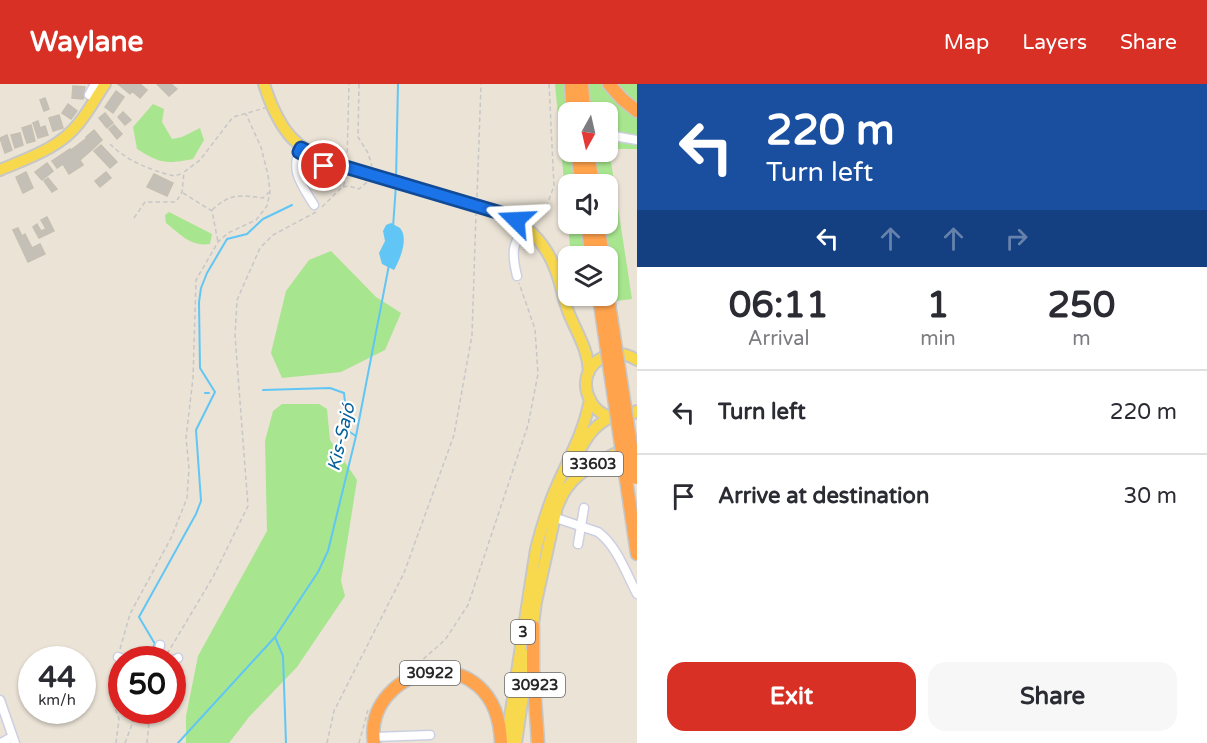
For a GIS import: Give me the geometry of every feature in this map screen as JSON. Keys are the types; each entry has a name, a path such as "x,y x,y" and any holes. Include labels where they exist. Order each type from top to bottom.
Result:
{"highway":[{"path":"571,84 572,102"},
{"path":"582,84 583,102"},
{"path":"609,84 637,111"},
{"path":"605,306 633,481 637,554"},
{"name":"30923","path":"533,626 538,743"},
{"name":"30922","path":"374,740 375,725 387,697 412,678 439,672 454,674 470,681 487,695 493,702 499,719 501,743"}],"main road":[{"path":"0,170 46,150 63,139 81,122 105,84"},
{"path":"264,84 272,106 300,150 324,160 492,210 525,223 548,252 557,273 567,310 588,357 589,372"},
{"path":"583,343 593,351 625,355 637,360"},
{"path":"589,372 601,359 615,354"},
{"name":"3","path":"506,743 536,549 552,497 580,436 590,399 586,387 589,372"},
{"path":"590,399 598,411 611,417"},
{"name":"3","path":"516,743 533,626 560,491 590,433 600,423 611,417 625,417 637,411"},
{"name":"33603","path":"560,499 569,484 584,469 637,442"},
{"name":"3","path":"554,517 560,499"}],"street":[{"path":"89,95 95,84"},
{"path":"288,134 317,151 324,160"},
{"path":"618,137 637,140"},
{"path":"314,204 296,171 296,159 300,150 324,166 346,166"},
{"path":"517,276 512,256 517,236 525,223"},
{"path":"578,544 584,508"},
{"path":"554,517 598,532 608,542 637,594"},
{"path":"0,700 14,740 1,743"},
{"path":"374,740 430,735"}],"path":[{"path":"171,646 213,577 248,506 235,336 237,300 260,248 273,235 313,214 329,202 346,181 349,84"},
{"path":"342,187 349,186 359,189 366,184 372,164 358,137 359,84"},
{"path":"477,201 481,84"},
{"path":"525,223 547,205 553,192 549,84"},
{"path":"110,144 144,166 175,176 200,160 233,117 272,106"},
{"path":"123,646 130,614 171,538 187,498 189,468 186,438 193,378 196,280 218,242 228,233 256,220 267,206 270,192 268,175 261,147 246,114"},
{"path":"134,218 144,202 176,202 182,192 184,172"},
{"path":"182,192 212,211 218,242"},
{"path":"212,211 223,200 240,195 263,198 270,192"},
{"path":"327,743 334,711 404,573 454,435 472,335 476,213"},
{"path":"410,669 420,664 445,640 468,605 528,425 537,374 535,329 517,276"},
{"path":"359,743 366,713 372,705"},
{"path":"116,743 118,724"},
{"path":"125,743 132,724"},
{"path":"147,743 149,724"}],"green space":[{"path":"555,84 637,84 637,149 618,149 618,102 558,102 558,116"},
{"path":"153,104 164,109 162,122 172,139 200,128 204,140 193,159 164,162 137,149 133,127"},
{"path":"562,162 611,162 613,174 563,174"},
{"path":"618,208 632,299 618,301 618,246 570,246 569,234 618,234"},
{"path":"169,212 212,234 210,244 197,244 181,235 166,223 165,215"},
{"path":"331,251 376,297 401,313 385,350 341,372 282,378 271,353 286,291 309,260"},
{"path":"282,404 319,404 327,409 330,440 357,480 341,581 345,596 297,667 249,717 229,743 186,743 186,716 198,656 267,531 265,441 273,411"}],"water":[{"path":"391,223 400,228 404,237 401,255 394,270 382,264 379,253 385,241 383,231 386,225"}],"building":[{"path":"118,84 140,84 147,90 140,98 132,91 130,94"},
{"path":"157,84 171,84 177,89 169,96"},
{"path":"73,86 85,87 83,99 72,98"},
{"path":"116,91 124,97 113,113 105,107"},
{"path":"45,98 49,109 44,111 40,100"},
{"path":"68,104 77,111 71,119 62,113"},
{"path":"123,112 131,120 125,125 118,117"},
{"path":"105,113 113,123 107,128 99,118"},
{"path":"59,115 63,128 53,131 49,118"},
{"path":"38,121 40,128 45,126 48,135 38,138 33,123"},
{"path":"31,125 35,141 27,143 22,128"},
{"path":"114,125 122,134 117,139 109,129"},
{"path":"94,130 102,140 95,147 86,137"},
{"path":"20,133 23,145 15,148 11,135"},
{"path":"7,135 12,150 5,153 0,138"},
{"path":"87,138 95,147 80,160 83,165 69,174 63,164 57,168 52,161"},
{"path":"101,145 117,162 110,168 94,151"},
{"path":"47,163 53,171 42,180 35,172"},
{"path":"26,172 33,188 23,193 16,177"},
{"path":"106,172 111,178 100,187 95,181"},
{"path":"154,174 173,183 167,196 147,187"},
{"path":"48,178 57,189 52,192 44,181"},
{"path":"47,217 54,231 39,238 33,227 37,224 41,231 46,229 41,220"},
{"path":"18,228 22,236 25,234 32,248 40,244 45,254 28,262 13,230"}],"waterway":[{"name":"Kis-Sajó","path":"396,179 398,84"},
{"name":"Kis-Sajó","path":"393,227 396,185"},
{"path":"215,392 200,368 199,302 207,273 227,239 247,234 263,219 292,205"},
{"name":"Kis-Sajó","path":"178,743 275,637 318,572 328,551 356,436 389,265"},
{"path":"263,390 330,388 344,393 348,431 356,436"},
{"path":"154,646 155,644 139,617 201,501 196,430 215,392"},
{"path":"275,637 283,656 286,743"}],"route":[{"path":"324,166 299,152 301,148 332,163 504,214 516,220"}]}
